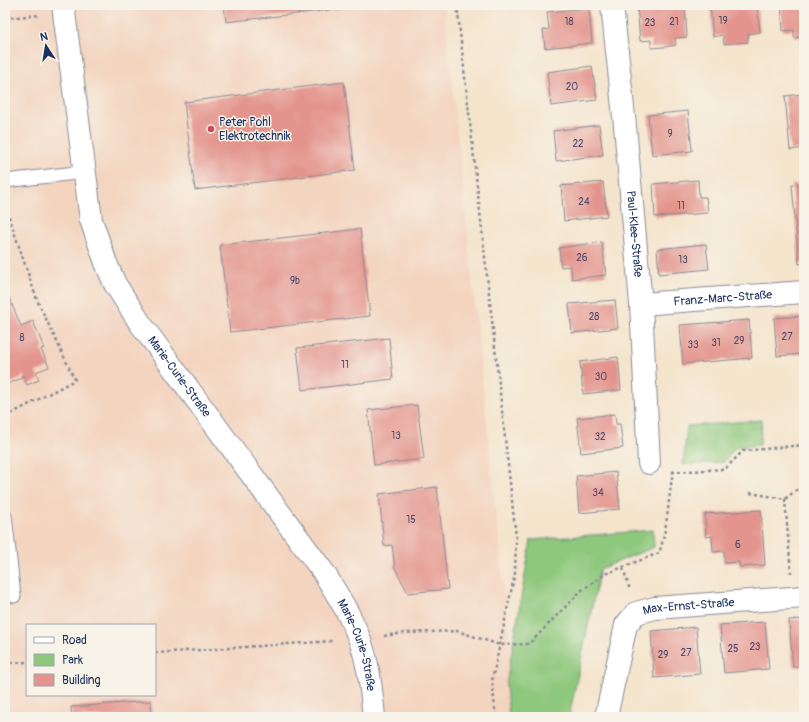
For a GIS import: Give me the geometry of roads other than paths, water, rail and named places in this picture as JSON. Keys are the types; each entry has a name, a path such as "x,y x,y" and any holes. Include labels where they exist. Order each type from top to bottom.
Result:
{"street":[{"name":"Paul-Klee-Straße","path":"612,5 625,126 641,304 649,463"},
{"name":"Marie-Curie-Straße","path":"64,9 91,220 115,284 140,323 324,573 347,610 360,639 367,665 374,717"},
{"name":"Franz-Marc-Straße","path":"641,304 804,292"},
{"name":"Max-Ernst-Straße","path":"606,717 626,625 636,613 655,608 804,597"}],"lane":[{"path":"5,181 85,172"},
{"path":"5,516 14,596"}],"place":[{"name":"Peter Pohl Elektrotechnik","path":"211,129"}]}
